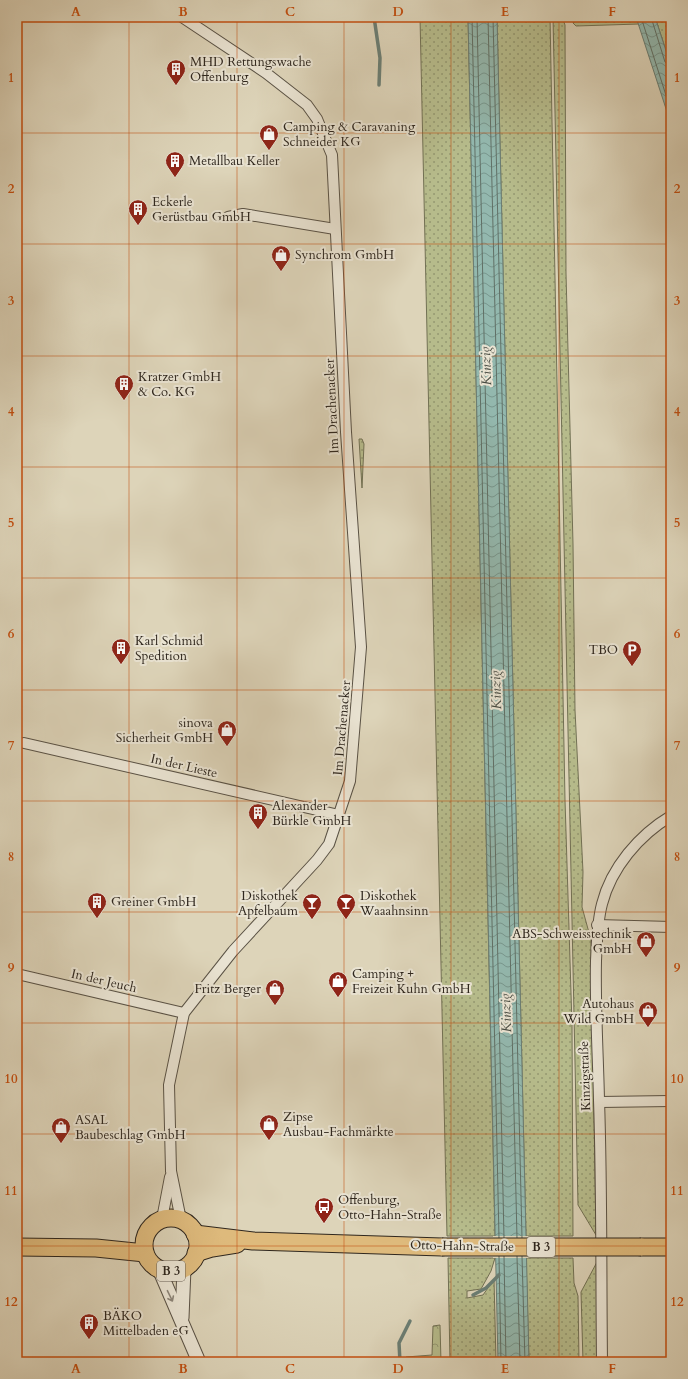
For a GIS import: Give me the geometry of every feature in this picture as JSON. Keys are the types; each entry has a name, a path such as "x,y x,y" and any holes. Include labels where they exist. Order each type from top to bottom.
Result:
{"main road":[{"path":"145,1253 145,1235 149,1228 162,1219 168,1218 181,1220 187,1224 195,1234 198,1247 196,1253"},
{"name":"Otto-Hahn-Straße","path":"195,1234 253,1241 442,1247 671,1247"},
{"name":"B 3","path":"96,1248 145,1235"},
{"name":"Otto-Hahn-Straße","path":"196,1253 212,1248 253,1241"},
{"name":"B 3","path":"18,1246 96,1248 145,1253 153,1265 167,1272 184,1268 194,1259 196,1253"}],"street":[{"name":"Im Drachenacker","path":"181,1220 171,1171 169,1085 184,1013 233,951 317,860 329,844 350,781 361,648 346,432 332,155 317,119 307,105 292,92 182,17"},
{"path":"228,217 244,214 335,229"},
{"name":"In der Lieste","path":"24,743 339,815"},
{"name":"Kinzigstraße","path":"602,1362 600,1102 596,982 597,925 602,903 613,874 631,851 648,834 671,816"},
{"path":"597,925 671,927"},
{"name":"In der Jeuch","path":"17,974 184,1013"},
{"path":"600,1102 671,1101"},
{"name":"Im Drachenacker","path":"162,1219 171,1171"},
{"path":"183,1322 184,1268"},
{"path":"159,1269 183,1322 198,1362"}],"green space":[{"path":"420,17 468,17 495,1236 447,1236"},
{"path":"497,17 550,17 565,800 572,1025 573,1236 526,1236"},
{"path":"553,17 562,17 565,25 566,273 573,544 575,710 583,872 582,907 591,940 596,1235 578,1205"},
{"path":"575,17 636,17 639,24 576,26 573,23"},
{"path":"655,17 671,17 671,66"},
{"path":"359,439 362,439 364,444 362,488"},
{"path":"448,1258 495,1258 491,1271 481,1289 467,1291 467,1298 483,1295 494,1279 496,1362 450,1362"},
{"path":"526,1258 573,1258 574,1283 578,1296 579,1362 529,1362"},
{"path":"597,1262 598,1362 583,1362 581,1292"},
{"path":"440,1325 441,1362 408,1362 406,1357 432,1355 433,1326"}],"water":[{"name":"Kinzig","path":"468,17 497,17 529,1362 498,1362"},
{"path":"636,17 655,17 671,66 671,124"}],"pier":[{"path":"493,1236 528,1236 528,1258 493,1258"}],"waterway":[{"path":"374,17 380,58 379,85"},
{"path":"473,1295 486,1288 499,1275"},
{"path":"400,1362 399,1343 410,1321"}],"place":[{"name":"MHD Rettungswache Offenburg","path":"176,86"},
{"name":"Camping & Caravaning Schneider KG","path":"269,151"},
{"name":"Metallbau Keller","path":"175,178"},
{"name":"Eckerle Gerüstbau GmbH","path":"138,226"},
{"name":"Synchrom GmbH","path":"281,272"},
{"name":"Kratzer GmbH & Co. KG","path":"124,401"},
{"name":"Karl Schmid Spedition","path":"121,665"},
{"name":"TBO","path":"632,667"},
{"name":"sinova Sicherheit GmbH","path":"227,747"},
{"name":"Alexander Bürkle GmbH","path":"258,830"},
{"name":"Greiner GmbH","path":"97,919"},
{"name":"Diskothek Apfelbaum","path":"312,920"},
{"name":"Diskothek Waaahnsinn","path":"346,920"},
{"name":"ABS-Schweisstechnik GmbH","path":"646,958"},
{"name":"Camping + Freizeit Kuhn GmbH","path":"338,998"},
{"name":"Fritz Berger","path":"275,1006"},
{"name":"Autohaus Wild GmbH","path":"648,1028"},
{"name":"Zipse Ausbau-Fachmärkte","path":"269,1141"},
{"name":"ASAL Baubeschlag GmbH","path":"61,1144"},
{"name":"Offenburg, Otto-Hahn-Straße","path":"324,1224"},
{"name":"BÄKO Mittelbaden eG","path":"89,1340"}]}
